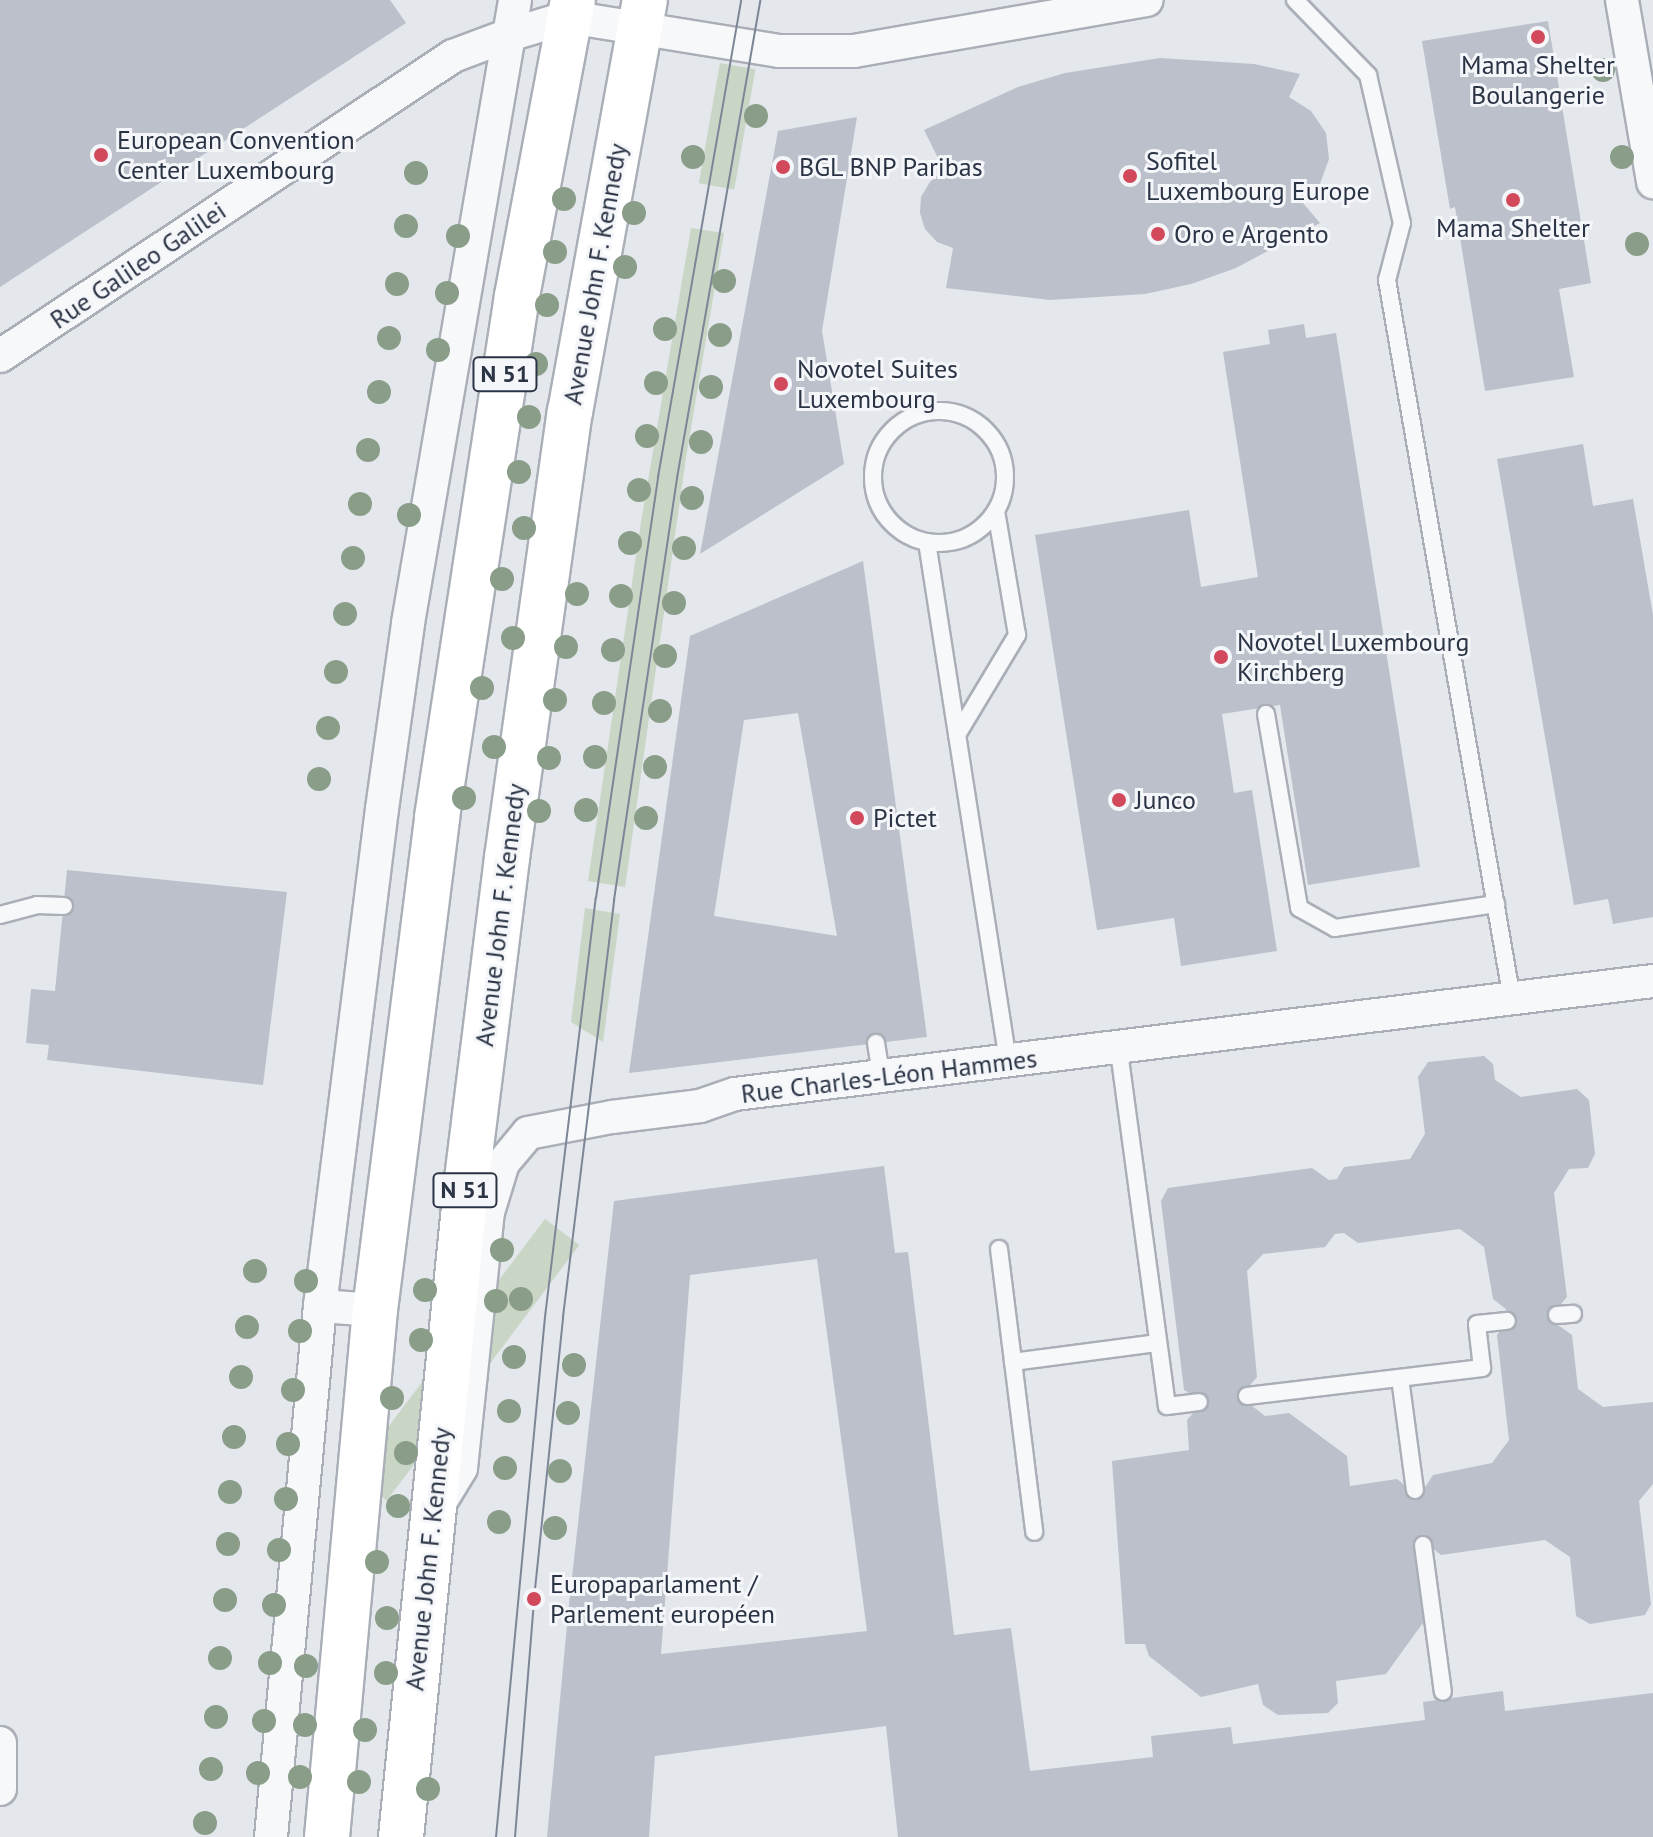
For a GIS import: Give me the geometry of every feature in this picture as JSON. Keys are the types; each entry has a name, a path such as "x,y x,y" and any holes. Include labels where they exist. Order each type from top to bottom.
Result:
{"main road":[{"name":"N 51","path":"327,1837 375,1310 437,817 481,518 566,6"},
{"name":"Avenue John F. Kennedy","path":"401,1837 466,1187 545,576 570,412 643,14"}],"street":[{"path":"271,1837 320,1306 408,623 515,0"},
{"path":"566,6 643,14 779,51 854,51 1147,0"},
{"path":"1622,0 1653,182"},
{"name":"Rue Galileo Galilei","path":"0,356 453,56 509,35 566,6"},
{"name":"Rue Charles-Léon Hammes","path":"432,1516 461,1468 488,1212 503,1163 528,1133 612,1117 700,1106 735,1094 1008,1061 1118,1044 1653,981"},
{"path":"320,1306 375,1310"},
{"path":"0,1743 0,1789"}],"lane":[{"path":"1295,0 1368,75 1402,223 1387,280 1512,999"},
{"path":"945,410 970,418 991,435 1003,459 1005,485 996,511 978,531 954,542 927,542 903,533 885,515 874,492 873,468 881,444 896,425 918,414 945,410"},
{"path":"957,735 1017,635 996,511"},
{"path":"927,542 1008,1061"},
{"path":"1266,714 1299,908 1335,928 1496,904"},
{"path":"0,915 37,905 64,906"},
{"path":"876,1043 881,1076"},
{"path":"1118,1044 1167,1406 1199,1402"},
{"path":"999,1249 1034,1532"},
{"path":"1247,1396 1482,1368 1477,1324 1507,1321"},
{"path":"1013,1362 1158,1343"},
{"path":"1400,1378 1415,1490"},
{"path":"1423,1545 1443,1692"}],"green space":[{"path":"720,63 755,69 734,189 699,183"},
{"path":"691,228 724,233 686,458 625,887 588,881 641,522"},
{"path":"585,908 620,914 603,1042 571,1022"},
{"path":"545,1219 579,1245 387,1500 352,1475"}],"building":[{"name":"European Convention Center Luxembourg","path":"0,0 390,0 406,23 0,287"},
{"name":"Mama Shelter","path":"1548,21 1591,283 1559,289 1574,377 1485,391 1455,207 1450,209 1422,41"},
{"name":"Sofitel Luxembourg Europe","path":"1160,58 1254,64 1300,74 1289,97 1311,111 1326,133 1329,159 1320,184 1303,203 1320,223 1236,268 1191,284 1145,294 1050,300 946,288 953,248 937,242 925,229 920,213 921,197 930,182 944,170 924,130 1018,87 1065,73"},
{"name":"Novotel Suites Luxembourg","path":"857,117 822,331 844,464 700,554 778,131"},
{"name":"Novotel Luxembourg Kirchberg","path":"1304,324 1306,338 1336,333 1420,867 1308,885 1280,705 1222,714 1234,793 1252,790 1277,951 1181,966 1174,918 1097,930 1035,535 1189,510 1201,587 1258,577 1223,352 1270,344 1268,330"},
{"path":"1583,444 1593,506 1633,499 1653,615 1653,917 1613,924 1608,899 1574,905 1497,459"},
{"name":"Pictet","path":"863,561 927,1037 629,1073 690,636","holes":["798,713 837,936 714,916 744,720"]},
{"path":"67,870 287,892 263,1085 47,1060 49,1045 26,1043 31,989 55,991"},
{"path":"1484,1056 1493,1064 1495,1080 1521,1097 1577,1089 1589,1100 1595,1154 1588,1168 1569,1169 1554,1193 1567,1297 1556,1310 1558,1325 1572,1335 1578,1389 1603,1407 1653,1402 1653,1484 1639,1501 1651,1604 1645,1615 1590,1624 1576,1616 1570,1557 1545,1540 1441,1555 1427,1544 1415,1546 1425,1620 1386,1674 1336,1681 1338,1703 1328,1713 1278,1715 1263,1705 1258,1684 1201,1697 1149,1656 1145,1644 1125,1644 1112,1461 1189,1450 1187,1420 1199,1406 1198,1398 1184,1390 1161,1201 1168,1188 1312,1168 1329,1180 1337,1179 1344,1167 1410,1159 1425,1134 1418,1077 1428,1062","holes":["1460,1229 1484,1247 1493,1299 1506,1309 1507,1321 1497,1335 1509,1440 1492,1463 1433,1475 1424,1489 1412,1491 1397,1479 1350,1486 1347,1456 1289,1413 1265,1416 1247,1402 1246,1390 1257,1377 1247,1271 1263,1254 1325,1247 1335,1234 1344,1233 1358,1243"]},
{"path":"884,1166 895,1253 908,1252 954,1635 1011,1628 1030,1771 1153,1757 1151,1736 1231,1727 1233,1744 1425,1720 1423,1702 1503,1691 1505,1711 1653,1693 1653,1837 898,1837 886,1726 655,1756 649,1837 547,1837 569,1604 614,1201","holes":["817,1259 867,1631 661,1654 690,1275"]}],"tram line":[{"path":"496,1837 545,1317 596,898 658,477 741,0"},
{"path":"515,1837 534,1599 563,1317 614,900 677,478 760,0"}],"place":[{"name":"Mama Shelter Boulangerie","path":"1538,37"},
{"name":"European Convention Center Luxembourg","path":"101,155"},
{"name":"BGL BNP Paribas","path":"783,167"},
{"name":"Sofitel Luxembourg Europe","path":"1130,176"},
{"name":"Mama Shelter","path":"1513,200"},
{"name":"Oro e Argento","path":"1158,234"},
{"name":"Novotel Suites Luxembourg","path":"781,384"},
{"name":"Novotel Luxembourg Kirchberg","path":"1221,657"},
{"name":"Junco","path":"1119,800"},
{"name":"Pictet","path":"857,818"},
{"name":"Europaparlament / Parlement européen","path":"534,1599"}]}
